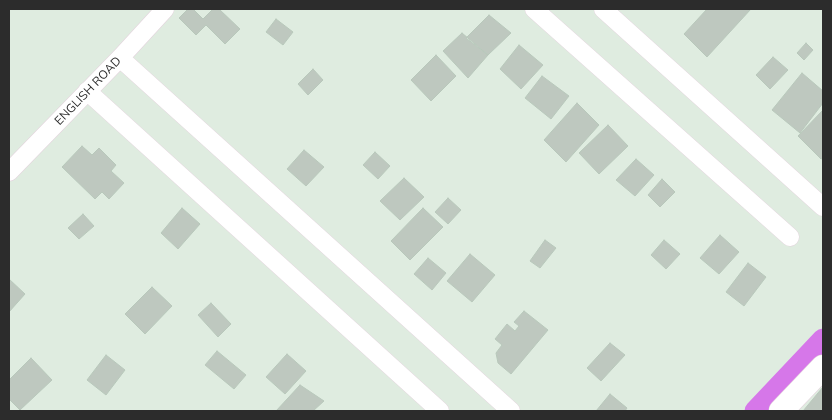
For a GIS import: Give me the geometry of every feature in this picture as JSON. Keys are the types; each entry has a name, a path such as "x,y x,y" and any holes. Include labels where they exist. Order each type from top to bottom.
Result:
{"street":[{"name":"ENGLISH ROAD","path":"9,172 165,9"},
{"path":"534,9 790,237"},
{"path":"603,9 823,207"},
{"path":"120,58 511,411"},
{"path":"87,91 440,411"},
{"path":"781,411 823,367"}],"building":[{"path":"188,9 193,9 203,19 213,9 219,9 240,29 225,44 206,25 196,35 179,18"},
{"path":"707,9 751,9 707,57 684,34"},
{"path":"489,15 511,33 488,55 466,38"},
{"path":"276,19 293,32 283,45 266,32"},
{"path":"462,33 488,55 468,78 443,51"},
{"path":"806,43 813,50 804,60 797,53"},
{"path":"519,45 543,65 521,89 500,69"},
{"path":"436,55 456,76 431,101 411,80"},
{"path":"773,57 788,70 770,89 756,75"},
{"path":"313,69 323,80 308,95 298,84"},
{"path":"802,73 823,91 823,103 800,133 772,110"},
{"path":"542,76 569,96 551,119 525,98"},
{"path":"577,103 599,125 566,162 544,140"},
{"path":"823,110 823,158 821,159 798,136"},
{"path":"608,125 628,146 599,174 579,153"},
{"path":"82,146 92,155 99,148 116,165 111,171 124,183 109,199 102,192 95,199 62,167"},
{"path":"304,150 324,167 306,186 287,169"},
{"path":"375,152 390,166 378,179 363,165"},
{"path":"636,159 654,175 635,196 616,180"},
{"path":"404,178 424,197 400,220 380,201"},
{"path":"662,179 675,192 660,207 648,195"},
{"path":"448,198 461,210 448,224 435,212"},
{"path":"182,208 200,224 178,249 161,233"},
{"path":"423,208 443,227 410,260 391,241"},
{"path":"83,214 94,226 79,239 68,228"},
{"path":"720,235 739,252 719,274 700,258"},
{"path":"545,240 556,248 540,268 530,261"},
{"path":"664,240 680,254 666,269 651,255"},
{"path":"470,254 495,275 472,302 447,281"},
{"path":"428,258 446,273 432,290 414,274"},
{"path":"748,263 766,277 744,306 726,292"},
{"path":"9,279 25,294 9,312"},
{"path":"152,287 172,306 145,334 125,314"},
{"path":"211,303 231,324 218,337 198,315"},
{"path":"524,311 548,330 511,374 498,363 496,353 502,345 495,339 507,324 515,331 519,326 514,322"},
{"path":"610,343 625,355 601,381 587,368"},
{"path":"217,351 246,375 234,389 205,365"},
{"path":"287,354 306,371 285,394 266,377"},
{"path":"106,355 125,370 106,395 87,380"},
{"path":"31,358 52,380 20,410 9,399 9,380"},
{"path":"300,385 324,401 313,411 276,411"},
{"path":"823,387 823,411 803,411"},
{"path":"610,394 627,408 625,411 596,411"}],"waterway":[{"path":"755,411 823,339"}]}
